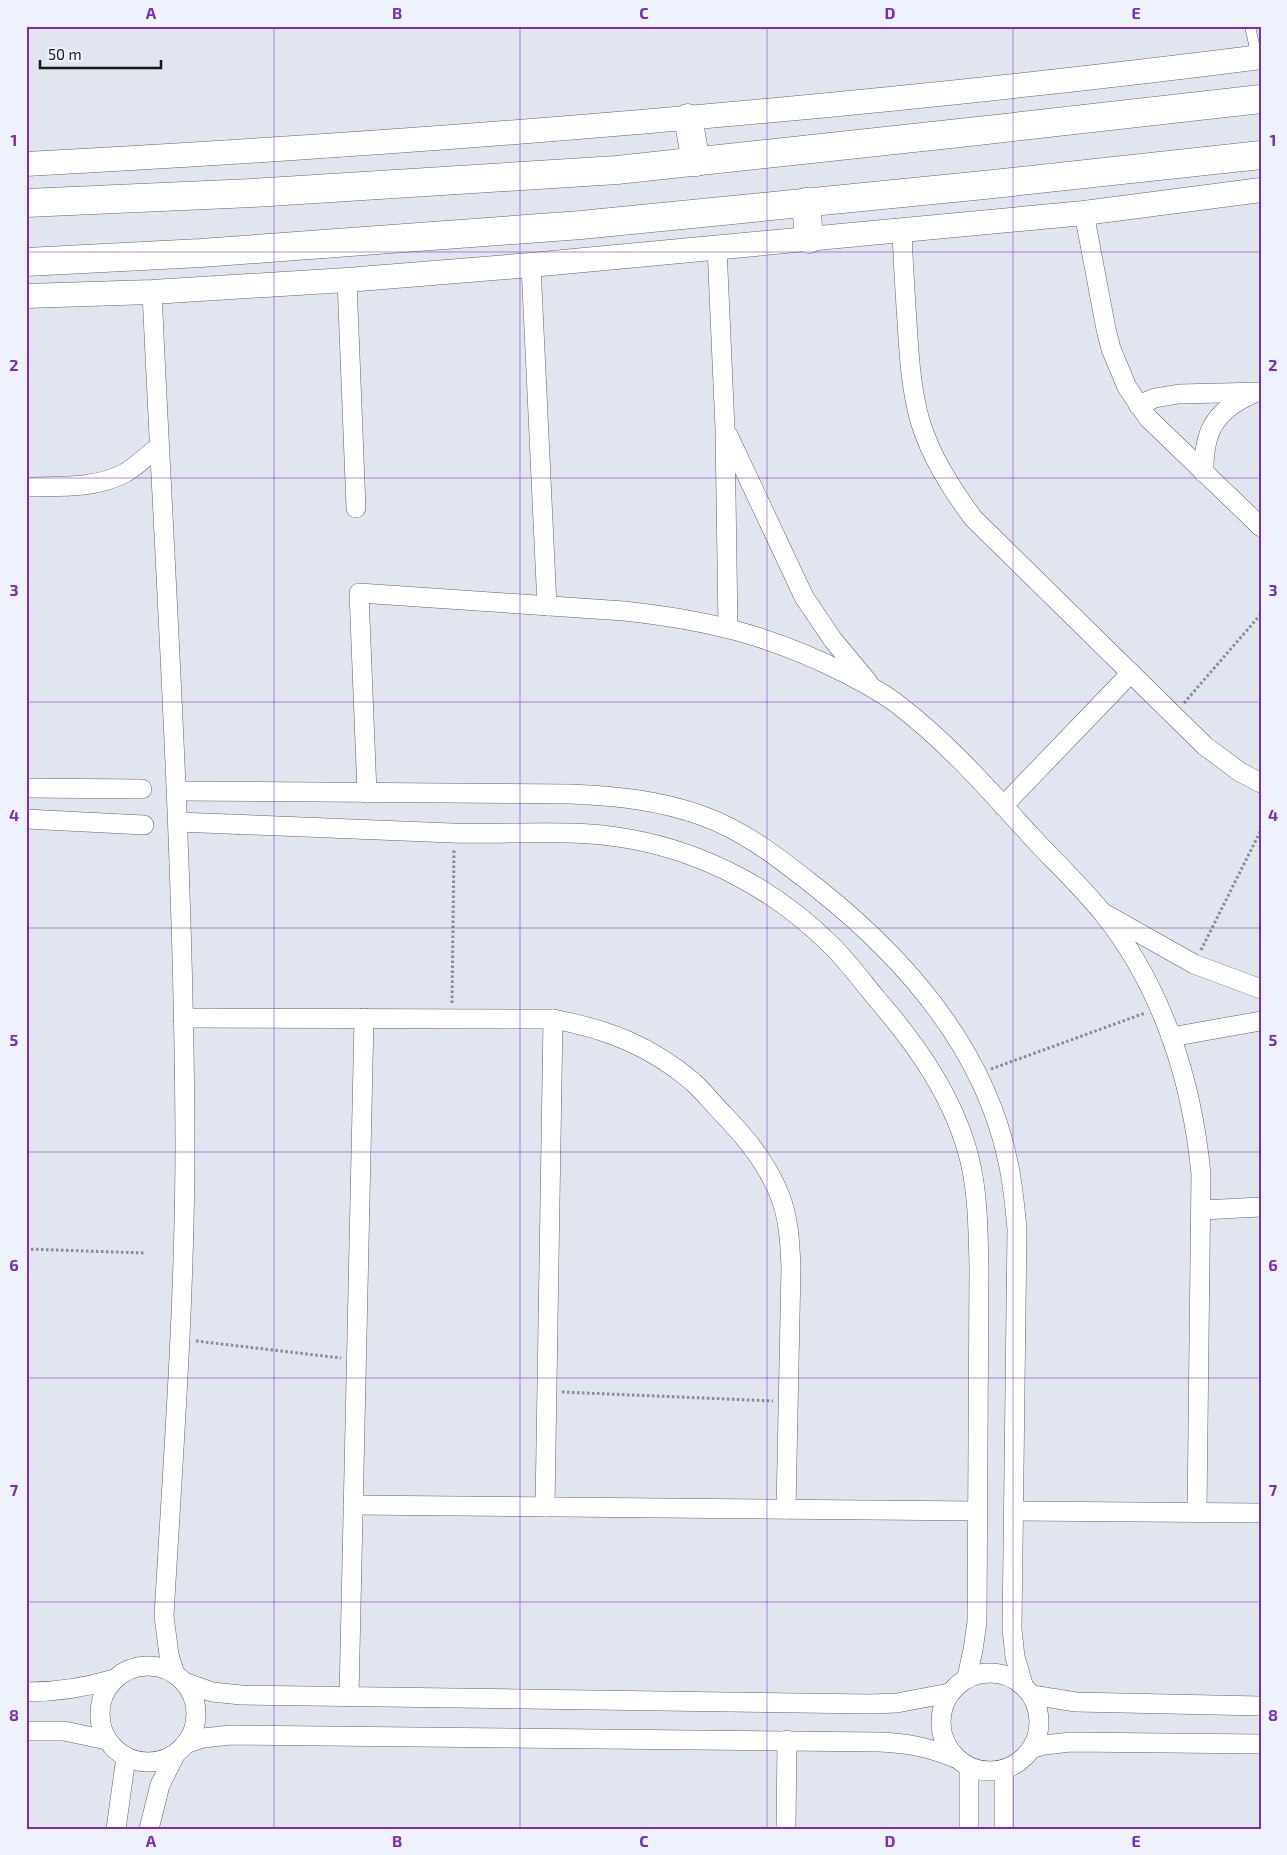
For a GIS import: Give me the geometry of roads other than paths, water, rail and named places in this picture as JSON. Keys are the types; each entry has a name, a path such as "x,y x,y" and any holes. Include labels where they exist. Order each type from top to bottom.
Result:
{"main road":[{"path":"26,203 252,193 617,170 1261,99"},
{"path":"688,118 696,162"},
{"path":"26,262 200,253 581,225 1261,154"},
{"path":"806,202 809,239"}],"street":[{"path":"26,164 242,152 828,106 1071,80 1259,57"},
{"path":"26,296 152,292 347,280 531,265 1084,212 1261,190"},
{"path":"1084,212 1111,349 1124,381 1148,418 1261,527"},
{"path":"902,230 909,364 914,394 920,421 930,447 956,496 973,518 1205,746 1240,772 1261,783"},
{"path":"717,247 725,429 728,628"},
{"path":"531,265 547,606"},
{"path":"347,280 356,508"},
{"path":"149,1829 160,1785 192,1732 195,1720 195,1706 191,1693 179,1678 169,1655 164,1616 180,1339 185,1146 177,791 152,292"},
{"path":"1138,405 1155,398 1178,394 1258,393"},
{"path":"1204,472 1204,452 1209,432 1220,414 1236,401 1258,393"},
{"path":"725,429 804,597 834,640 874,688"},
{"path":"26,487 90,485 102,482 125,472 159,447"},
{"path":"367,793 359,592 659,615 728,628 767,639 804,653 874,688 923,724 1101,911 1124,942 1143,974 1160,1008 1171,1037 1191,1101 1198,1137 1202,1174 1197,1512"},
{"path":"1003,806 1131,673"},
{"path":"26,788 142,789"},
{"path":"177,791 615,796 660,803 703,816 740,832 773,853 876,939 936,1007 961,1044 977,1074 999,1127 1008,1161 1016,1221 1013,1643 1016,1664 1039,1713 1038,1732 1031,1749 1019,1762 1004,1769 986,1771 930,1748 904,1743 787,1740 231,1735 204,1738 181,1748 164,1759 152,1762 126,1757 107,1740 100,1722 101,1702 106,1690 114,1679 123,1672 149,1665 162,1668 179,1678 212,1692 226,1695 870,1704 906,1702 949,1693"},
{"path":"26,819 144,825"},
{"path":"178,822 455,833 577,834 629,839 681,851 730,871 776,898 832,946 896,1021 927,1064 953,1111 970,1161 977,1213 979,1266 977,1622 967,1677"},
{"path":"1101,911 1194,964 1261,989"},
{"path":"183,1018 553,1018 584,1024 614,1034 643,1047 694,1083 739,1130 766,1166 781,1198 789,1232 791,1268 786,1509"},
{"path":"349,1697 364,1018"},
{"path":"545,1507 553,1018"},
{"path":"1171,1037 1261,1021"},
{"path":"1202,1210 1261,1207"},
{"path":"353,1505 977,1511"},
{"path":"1014,1511 1261,1513"},
{"path":"969,1829 962,1762 945,1743 940,1726 941,1709 949,1693 967,1677 986,1672 1006,1674 1028,1690 1076,1702 1261,1706"},
{"path":"26,1692 60,1691 87,1687 114,1679"},
{"path":"26,1731 64,1731 107,1740"},
{"path":"786,1829 787,1740"},
{"path":"1031,1749 1071,1742 1261,1744"},
{"path":"116,1829 126,1757"},
{"path":"1004,1769 1004,1829"}],"lane":[{"path":"1250,26 1259,57"}]}
